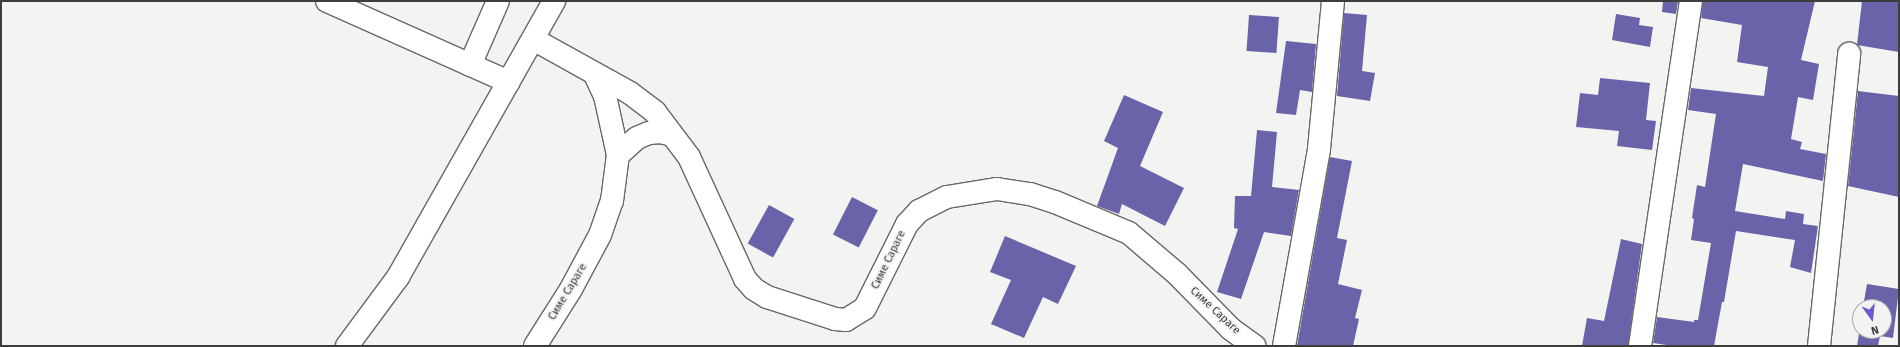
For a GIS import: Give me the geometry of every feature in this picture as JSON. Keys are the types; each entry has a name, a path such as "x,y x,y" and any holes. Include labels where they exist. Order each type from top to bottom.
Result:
{"street":[{"path":"327,1 509,82"},
{"path":"470,65 498,1"},
{"path":"347,346 398,277 554,1"},
{"path":"1284,346 1319,149 1333,1"},
{"path":"1640,346 1691,1"},
{"name":"Симе Сараге","path":"533,39 595,75 630,93 655,112 689,157 745,279 754,289 767,297 835,320 846,320 865,308 907,224 919,211 947,197 997,189 1030,194 1055,202 1130,233 1176,274 1231,329 1254,346"},
{"path":"1819,346 1849,54"},
{"name":"Симе Сараге","path":"535,346 571,289 600,235 612,201 618,154 605,96 595,75"},
{"path":"618,154 637,138 648,133 661,132 672,135"}],"building":[{"path":"1663,1 1678,1 1676,14 1662,12"},
{"path":"1703,1 1815,1 1801,60 1819,64 1813,100 1798,97 1791,139 1802,142 1800,149 1826,154 1823,181 1743,164 1735,211 1785,219 1786,211 1804,214 1803,224 1818,226 1811,273 1790,267 1795,240 1736,231 1724,302 1722,302 1714,346 1673,346 1653,343 1657,317 1694,322 1694,320 1698,320 1711,243 1691,240 1694,219 1692,218 1697,185 1705,187 1716,114 1688,110 1691,88 1764,96 1768,67 1737,62 1742,25 1701,18"},
{"path":"1862,1 1899,1 1899,52 1857,45"},
{"path":"1344,13 1367,15 1362,71 1375,73 1370,101 1337,96"},
{"path":"1616,14 1640,18 1639,25 1653,27 1650,47 1612,40"},
{"path":"1249,15 1279,17 1276,53 1246,51"},
{"path":"1286,41 1316,44 1312,92 1300,90 1296,115 1276,113"},
{"path":"1600,78 1650,83 1646,120 1656,121 1652,150 1617,146 1619,131 1576,127 1580,93 1598,95"},
{"path":"1858,91 1899,96 1899,197 1848,186"},
{"path":"1124,95 1163,112 1140,166 1184,188 1165,226 1122,204 1119,214 1097,206 1118,148 1104,141"},
{"path":"1257,130 1277,132 1272,187 1299,190 1291,236 1264,232 1241,299 1217,292 1238,229 1234,228 1235,196 1251,196"},
{"path":"1330,157 1352,161 1337,238 1347,240 1338,284 1362,290 1355,318 1359,319 1353,346 1297,346"},
{"path":"852,197 878,210 859,248 833,234"},
{"path":"769,205 794,219 773,258 748,243"},
{"path":"1005,236 1076,266 1058,304 1043,297 1024,338 991,324 1011,280 990,272"},
{"path":"1621,239 1642,244 1628,346 1582,346 1587,318 1604,321"},
{"path":"1867,284 1899,289 1893,338 1892,299 1864,299"},
{"path":"1858,339 1879,339 1878,346 1857,346"}]}
